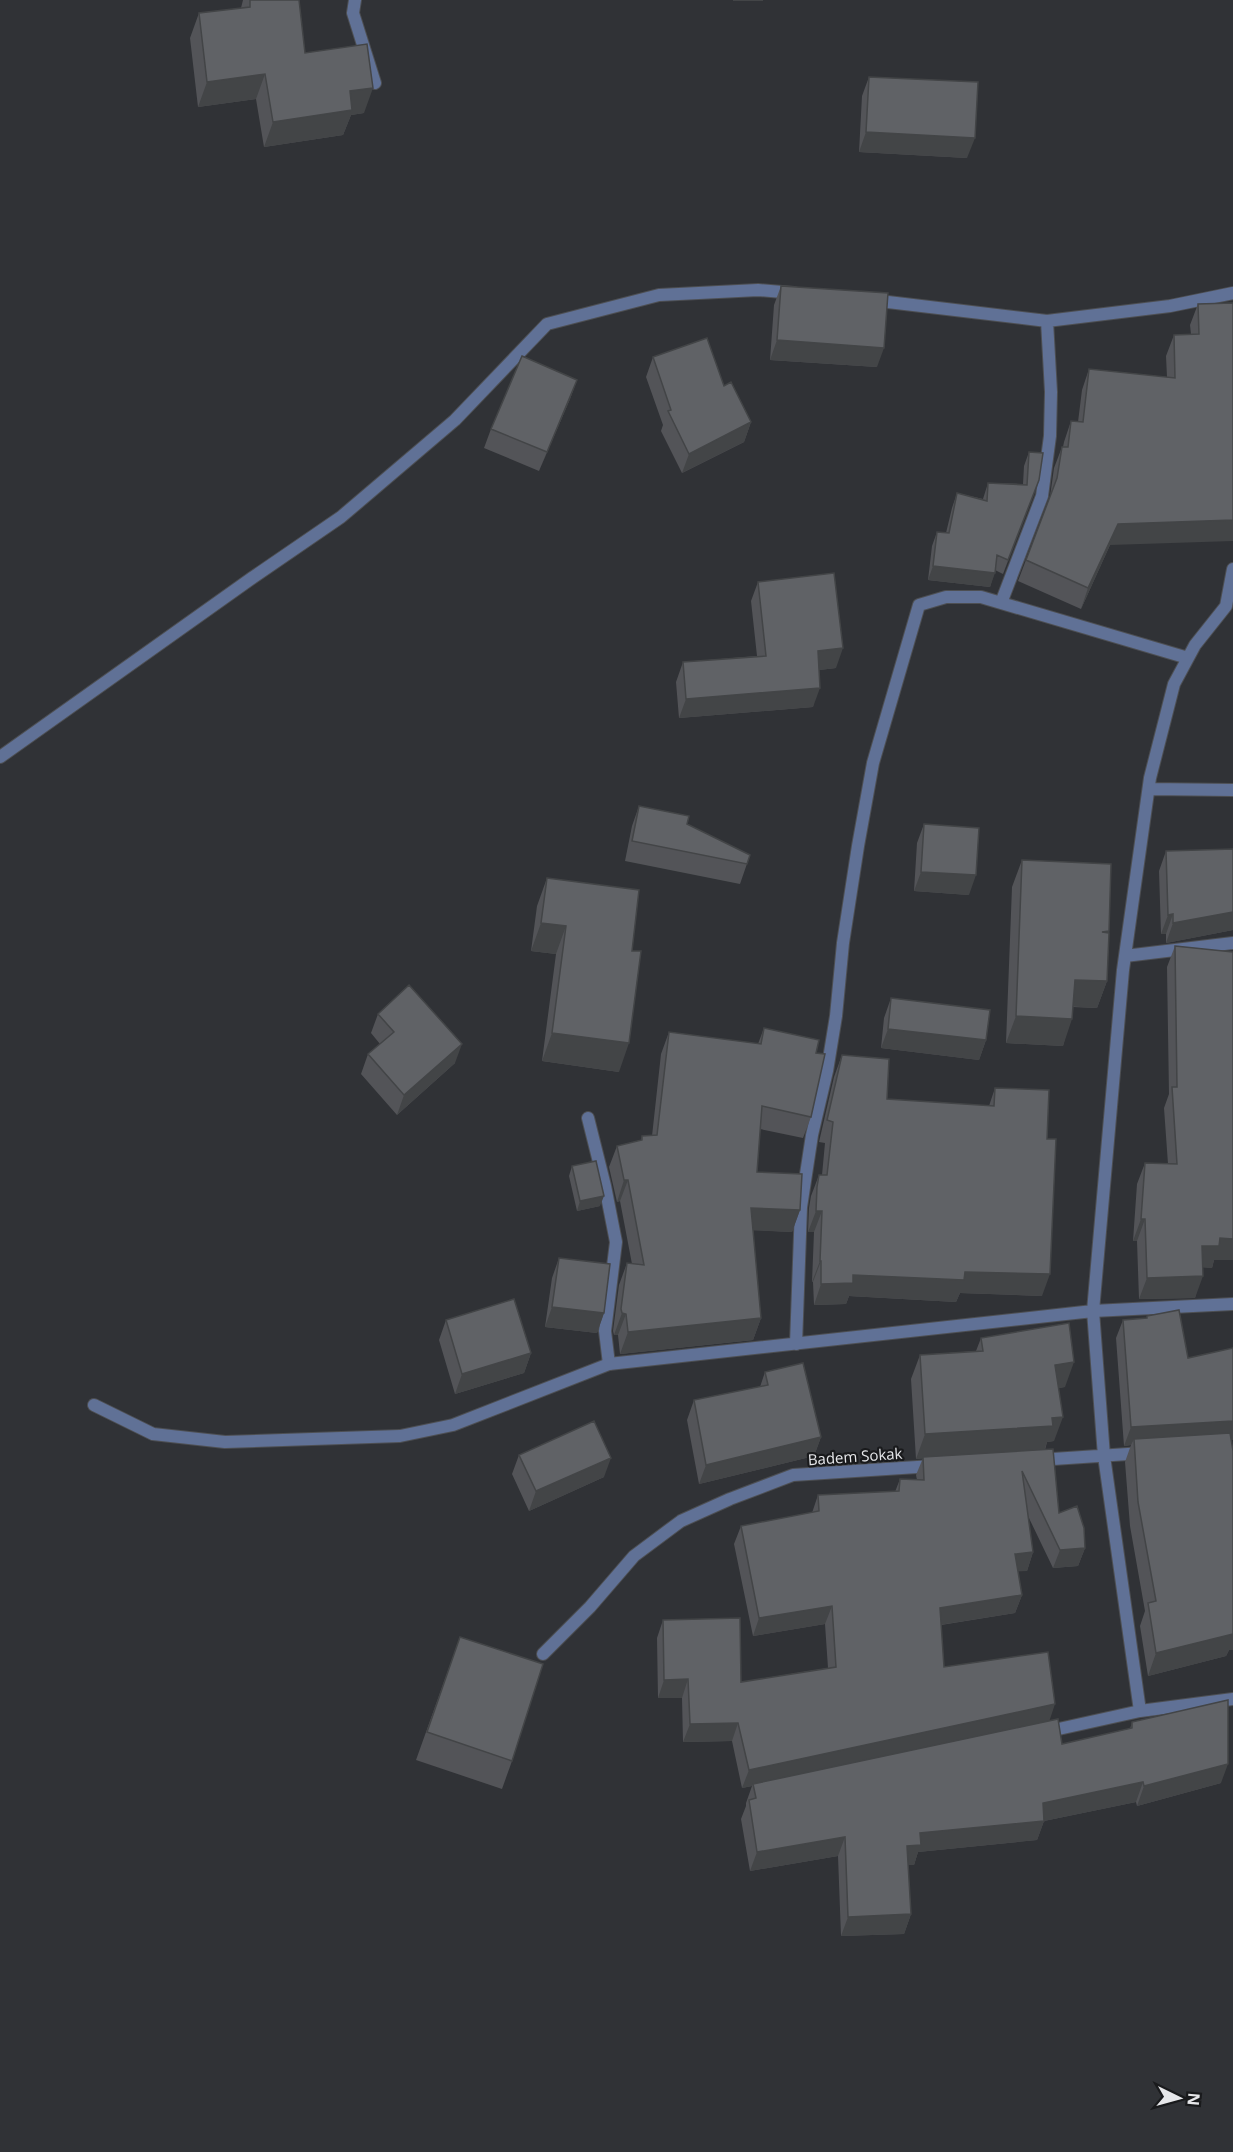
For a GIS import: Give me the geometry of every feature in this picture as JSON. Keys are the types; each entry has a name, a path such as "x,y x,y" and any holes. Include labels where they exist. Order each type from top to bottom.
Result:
{"street":[{"path":"356,0 353,13 375,83"},
{"path":"0,757 242,584 341,517 455,420 547,324 659,295 758,290 803,294"},
{"path":"858,299 1047,321 1170,306 1233,293"},
{"path":"1001,603 1042,496 1050,436 1051,392 1047,321"},
{"path":"1140,1712 1104,1456 1093,1311 1125,956 1149,789 1174,684 1195,645 1229,606 1233,569"},
{"path":"796,1344 801,1207 812,1135 835,1027 843,944 858,846 876,752 919,605 946,597 981,597 1188,658"},
{"path":"1149,789 1233,790"},
{"path":"1125,956 1233,943"},
{"path":"588,1119 616,1242 605,1331 609,1364"},
{"path":"94,1405 153,1434 225,1442 400,1436 453,1425 609,1364 1093,1311 1233,1304"},
{"path":"1024,1461 1151,1452"},
{"name":"Badem Sokak","path":"543,1654 590,1607 634,1556 681,1521 793,1475 944,1466"},
{"path":"1036,1734 1140,1712 1233,1699"}],"building":[{"path":"250,0 299,0 305,53 367,44 373,88 350,91 352,110 273,122 265,74 207,82 199,13 250,7"},
{"path":"869,77 978,82 975,138 866,132"},
{"path":"781,286 888,293 884,348 777,340"},
{"path":"1233,303 1233,520 1118,524 1088,588 1026,560 1057,478 1062,447 1068,447 1071,421 1083,422 1089,369 1175,378 1174,335 1199,334 1198,304"},
{"path":"707,338 724,386 731,382 751,422 689,454 668,411 671,410 653,357"},
{"path":"522,356 577,380 547,452 491,429"},
{"path":"1029,452 1043,453 1039,480 1008,560 997,555 995,573 933,566 937,532 949,533 957,493 987,501 988,483 1027,485"},
{"path":"834,573 843,648 818,651 820,688 686,699 683,662 766,656 758,582"},
{"path":"639,806 689,816 687,824 750,855 747,864 632,841"},
{"path":"924,824 979,828 976,875 921,872"},
{"path":"1233,849 1233,912 1173,923 1173,914 1168,915 1166,851"},
{"path":"1022,860 1111,864 1109,931 1102,932 1109,933 1107,981 1075,980 1072,1019 1016,1016"},
{"path":"547,878 639,890 632,951 641,951 629,1043 552,1033 566,926 541,923"},
{"path":"1175,946 1233,952 1233,1239 1220,1238 1219,1246 1202,1246 1203,1276 1147,1278 1145,1219 1141,1219 1145,1163 1177,1164 1172,1087 1177,1087"},
{"path":"409,985 462,1044 404,1095 368,1054 394,1032 378,1014"},
{"path":"891,998 990,1010 986,1040 888,1029"},
{"path":"764,1028 819,1040 816,1053 825,1054 811,1117 762,1106 757,1172 802,1174 800,1210 751,1208 761,1318 628,1332 626,1314 622,1313 621,1309 627,1263 644,1265 628,1180 624,1180 617,1146 642,1140 642,1136 657,1135 669,1032 761,1044"},
{"path":"842,1055 889,1059 887,1099 994,1106 995,1088 1049,1090 1047,1139 1056,1139 1050,1274 965,1272 964,1280 853,1275 853,1283 821,1284 822,1211 816,1211 817,1187 819,1175 827,1175 833,1122 827,1120"},
{"path":"596,1161 604,1196 580,1201 572,1166"},
{"path":"559,1258 610,1264 604,1313 552,1307"},
{"path":"514,1299 531,1353 462,1374 446,1320"},
{"path":"1179,1310 1188,1358 1233,1348 1233,1421 1131,1427 1123,1320 1147,1318 1147,1316"},
{"path":"1069,1323 1074,1362 1055,1365 1063,1417 1052,1418 1053,1426 925,1434 920,1355 983,1351 981,1338"},
{"path":"803,1363 821,1437 706,1465 694,1400 768,1385 765,1372"},
{"path":"594,1421 611,1458 536,1491 519,1455"},
{"path":"1230,1433 1233,1451 1233,1634 1156,1653 1148,1603 1156,1601 1138,1502 1134,1439"},
{"path":"1053,1449 1059,1513 1077,1506 1084,1528 1085,1548 1060,1550 1022,1471 1033,1552 1015,1554 1022,1595 940,1608 944,1667 1048,1652 1055,1704 749,1770 738,1723 690,1724 688,1679 664,1680 663,1620 740,1618 741,1682 836,1667 832,1606 759,1618 741,1526 819,1511 818,1495 899,1491 900,1479 924,1480 923,1457"},
{"path":"460,1637 543,1664 512,1761 427,1732"},
{"path":"1228,1700 1228,1764 1144,1786 1143,1782 1043,1803 1044,1821 920,1833 921,1845 907,1846 911,1914 848,1917 845,1837 757,1852 749,1800 756,1798 753,1784 1058,1719 1062,1744 1132,1728 1132,1722"}]}
